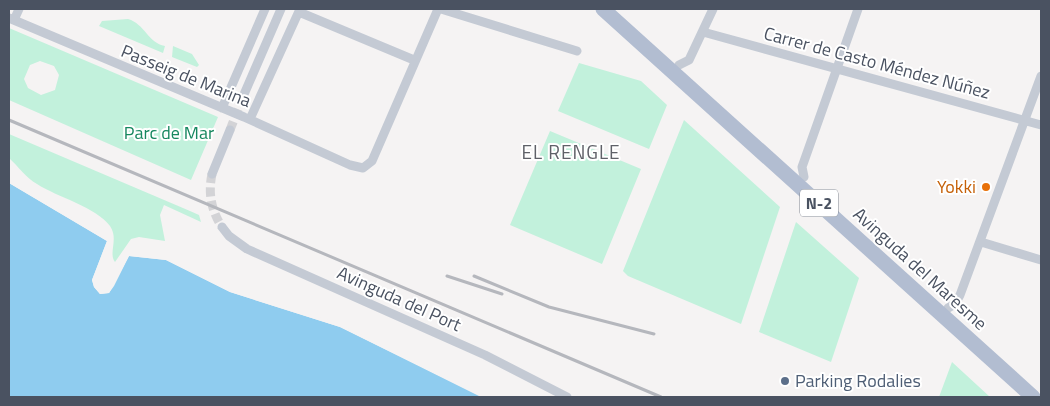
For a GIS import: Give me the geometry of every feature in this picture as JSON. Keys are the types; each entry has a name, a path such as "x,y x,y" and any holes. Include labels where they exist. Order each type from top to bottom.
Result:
{"main road":[{"name":"Avinguda del Maresme","path":"603,9 1033,397"},
{"name":"Avinguda del Maresme","path":"617,9 1041,393"}],"street":[{"path":"11,19 19,9"},
{"path":"222,108 265,9"},
{"path":"242,100 281,9"},
{"path":"250,119 300,10 414,60 439,9 577,51"},
{"path":"679,65 689,60 713,9"},
{"path":"804,177 802,167 858,9"},
{"name":"Passeig de Marina","path":"11,19 250,119 350,165 363,168 372,161 414,60"},
{"name":"Carrer de Casto Méndez Núñez","path":"703,32 1041,125"},
{"path":"948,308 956,304 981,242 1041,76"},
{"path":"212,174 230,130"},
{"name":"Avinguda del Port","path":"222,227 229,236 248,249 485,355 566,397"},
{"path":"981,242 1041,260"}],"green space":[{"path":"128,19 139,25 154,41 165,46 163,53 99,26 102,21"},
{"name":"Parc de Mar","path":"9,28 218,117 191,180 9,100","holes":["40,61 54,66 59,75 55,90 41,95 28,88 24,79 30,65"]},
{"path":"173,46 192,54 199,65 197,67 172,57"},
{"path":"579,63 641,81 667,105 649,149 558,111"},
{"path":"684,120 780,207 741,324 628,276 623,271"},
{"path":"550,131 641,169 602,264 510,225"},
{"path":"9,134 199,215 201,222 164,205 160,215 165,241 139,237 131,239 115,262 113,258 114,236 110,226 96,213 45,189 29,179 9,158"},
{"path":"796,222 859,278 831,362 759,332"},
{"path":"952,362 990,397 939,397"}],"water":[{"path":"9,183 107,241 92,280 94,287 100,294 109,293 129,256 166,260 230,292 340,327 481,397 9,397"}],"pier":[{"path":"9,181 109,239 95,281 101,291 107,291 112,285 128,254 167,257 231,289 341,324 397,354 452,378 483,397 340,327 230,292 166,260 129,256 109,293 100,294 94,287 92,280 107,241 9,183"}],"tunnel":[{"path":"230,130 242,99"},
{"path":"212,174 211,201 222,227"}],"railway":[{"path":"9,120 661,397"},
{"path":"447,276 502,294"},
{"path":"474,276 549,307 654,334"}],"place":[{"name":"Yokki","path":"986,187"},
{"name":"Parking Rodalies","path":"785,381"}],"district":[{"name":"EL RENGLE","path":"571,152"}]}
